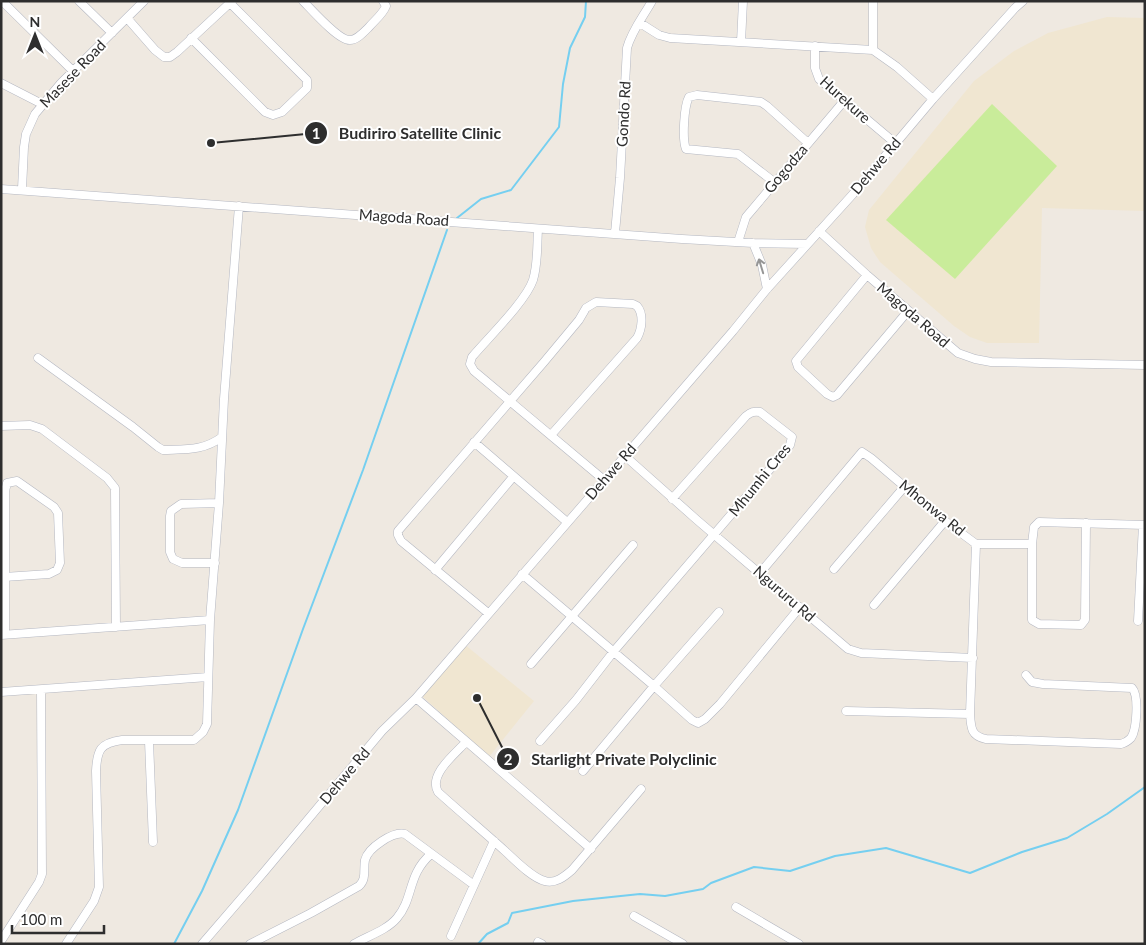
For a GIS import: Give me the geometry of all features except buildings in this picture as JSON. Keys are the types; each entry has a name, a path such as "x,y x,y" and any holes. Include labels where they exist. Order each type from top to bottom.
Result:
{"street":[{"path":"2,1 73,71"},
{"path":"79,1 112,33"},
{"name":"Masese Road","path":"22,189 26,134 35,114 73,71 144,1"},
{"path":"303,1 341,37 350,40 354,40 366,30 384,10 386,6 384,1"},
{"name":"Gondo Rd","path":"615,233 627,48 632,32 640,23 652,1"},
{"path":"742,42 743,1"},
{"path":"873,1 873,50"},
{"name":"Dehwe Rd","path":"202,944 382,731 416,698 767,289 1023,1"},
{"path":"127,18 154,50 164,57 173,55 191,38 231,2 308,80 307,88 282,112 273,116 265,112 191,38"},
{"path":"640,23 659,35 670,38 873,50 897,67 934,99"},
{"name":"Hurekure","path":"815,46 814,68 817,75 844,101 895,143"},
{"path":"1,83 42,104"},
{"path":"774,182 738,154 686,149 684,141 686,104 689,97 697,95 761,102 808,143"},
{"name":"Gogodza","path":"738,242 746,217 844,101"},
{"name":"Magoda Road","path":"1,189 22,189 538,229 753,243 807,244"},
{"path":"66,944 94,900 99,887 96,771 98,753 101,748 112,741 122,740 194,740 203,732 207,724 210,620 239,206"},
{"path":"538,229 534,276 531,286 524,298 472,357 470,364 474,371 604,480"},
{"name":"Magoda Road","path":"819,231 958,353 991,362 1145,365"},
{"path":"753,243 762,265 767,289"},
{"path":"867,275 796,361 798,367 827,394 833,397 837,395 908,311"},
{"path":"488,613 401,541 398,531 511,401 590,305 606,301 637,306 641,314 640,334 551,435"},
{"path":"38,358 133,427 158,448 163,450 205,447 213,444 222,436"},
{"name":"Mhumhi Cres","path":"672,499 746,416 751,413 755,411 760,412 792,437 790,445 784,454 715,535"},
{"path":"1,426 30,425 42,429 107,478 115,488 116,628"},
{"path":"474,442 567,522"},
{"name":"Mhonwa Rd","path":"760,573 859,454 865,453 945,521 976,544 1032,544"},
{"name":"Ngururu Rd","path":"625,456 672,499 845,647 854,652 973,658"},
{"path":"435,570 514,477"},
{"path":"4,576 49,574 57,570 60,563 58,513 54,507 26,486 17,482 8,483 4,491 3,634 116,628 210,620"},
{"path":"834,569 905,486"},
{"path":"215,563 182,562 173,559 170,552 170,516 171,511 181,504 219,503"},
{"path":"874,605 945,521"},
{"path":"1086,523 1084,620 1081,625 1039,624 1031,619 1032,544 1034,527 1038,522 1086,523 1144,525 1138,621"},
{"path":"540,741 576,700 614,651 715,535"},
{"path":"976,544 970,714 972,732 978,737 986,739 1121,744 1131,737 1135,728 1136,695 1134,689 1128,686 1043,684 1032,682 1026,676"},
{"path":"532,664 633,545"},
{"path":"522,574 571,617 614,651 692,720 698,723 702,722 720,704 800,607"},
{"path":"583,771 719,612"},
{"path":"1,692 208,677"},
{"path":"1,941 39,882 42,874 41,690"},
{"path":"416,698 591,848"},
{"path":"846,711 970,714"},
{"path":"1135,728 1145,727"},
{"path":"149,741 153,842"},
{"path":"466,742 439,772 435,779 435,788 536,877 547,882 563,878 572,870 641,789"},
{"path":"250,944 359,886 363,881 366,857 371,850 388,836 397,833 405,834 474,885"},
{"path":"452,936 494,841"},
{"path":"354,944 386,927 398,918 419,866 431,854"},
{"path":"736,907 799,944"},
{"path":"634,916 683,944"}],"shaded area":[{"path":"1107,17 1145,18 1145,211 1042,208 1039,343 987,343 970,337 954,326 880,262 871,248 865,227 869,210 974,81 1014,51 1048,33"},
{"path":"464,644 534,701 489,757 421,695"}],"green space":[{"path":"992,104 1057,166 955,279 886,220"}],"waterway":[{"path":"457,218 481,199 511,190 559,127 563,84 570,48 585,17 586,1"},
{"path":"174,944 202,891 238,810 363,470 447,230"},
{"path":"478,944 487,934 508,923 512,913 573,901 640,894 665,896 703,889 711,883 754,867 790,871 835,856 886,848 970,873 1022,852 1067,838 1107,814 1145,787"}],"place":[{"name":"Budiriro Satellite Clinic","path":"211,143"},
{"name":"Starlight Private Polyclinic","path":"477,698"}]}
